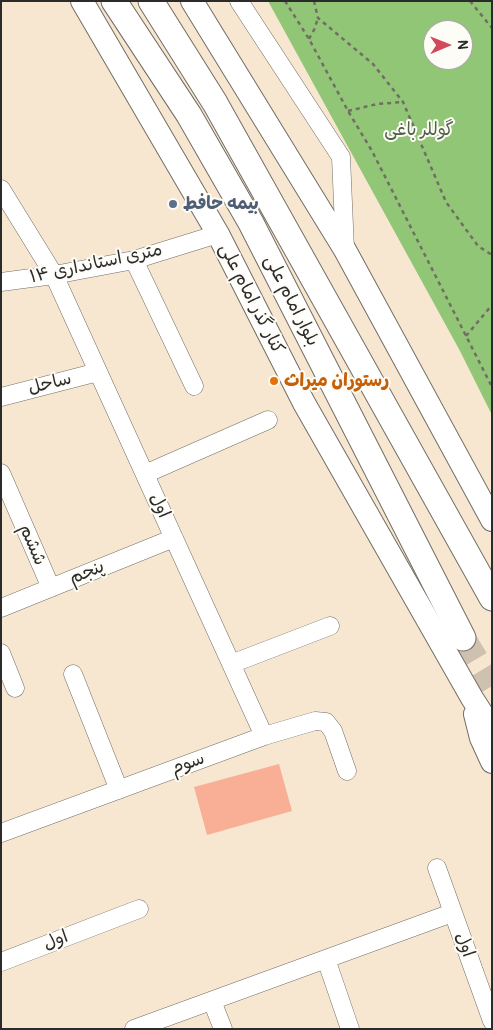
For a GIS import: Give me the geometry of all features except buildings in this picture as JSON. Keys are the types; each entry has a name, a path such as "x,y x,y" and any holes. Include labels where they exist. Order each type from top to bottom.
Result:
{"highway":[{"path":"96,1 189,115"},
{"name":"بلوار امام علی","path":"114,1 189,115 252,223 463,638"},
{"name":"بلوار امام علی","path":"151,1 230,128 492,598"}],"main road":[{"name":"کنار گذر امام علی","path":"82,1 218,234 304,403 482,703 492,729"},
{"path":"192,1 345,250 492,520"},
{"path":"482,703 481,738 492,762"}],"street":[{"path":"239,1 341,157 345,250"},
{"name":"اول","path":"1,189 54,275 264,736"},
{"name":"۱۴ متری استانداری","path":"1,282 54,275 134,260 218,234"},
{"path":"134,260 194,386"},
{"name":"ساحل","path":"1,397 98,372"},
{"path":"145,474 268,420"},
{"name":"ششم","path":"1,473 51,588"},
{"name":"پنجم","path":"1,608 174,538"},
{"path":"231,664 330,626"},
{"path":"1,653 15,688"},
{"path":"73,674 118,790"},
{"name":"سوم","path":"1,833 264,736 315,721 326,722 332,731 347,771"},
{"name":"اول","path":"436,868 492,1021"},
{"name":"اول","path":"1,962 139,909"},
{"path":"134,1029 452,913"},
{"path":"326,959 350,1029"},
{"path":"212,1000 223,1029"}],"path":[{"path":"286,1 372,151 492,387"},
{"path":"309,39 318,18 314,1"},
{"path":"470,1 492,28"},
{"path":"318,18 373,64 403,102 446,202 478,246 492,256"},
{"path":"348,111 377,104 403,102"},
{"path":"466,336 492,305"}],"green space":[{"name":"گوللر باغی","path":"268,1 492,1 492,415 460,351"}],"tunnel":[{"path":"463,638 492,686"}],"place":[{"name":"بیمه حافط","path":"173,204"},
{"name":"رستوران میراث","path":"274,381"}]}
